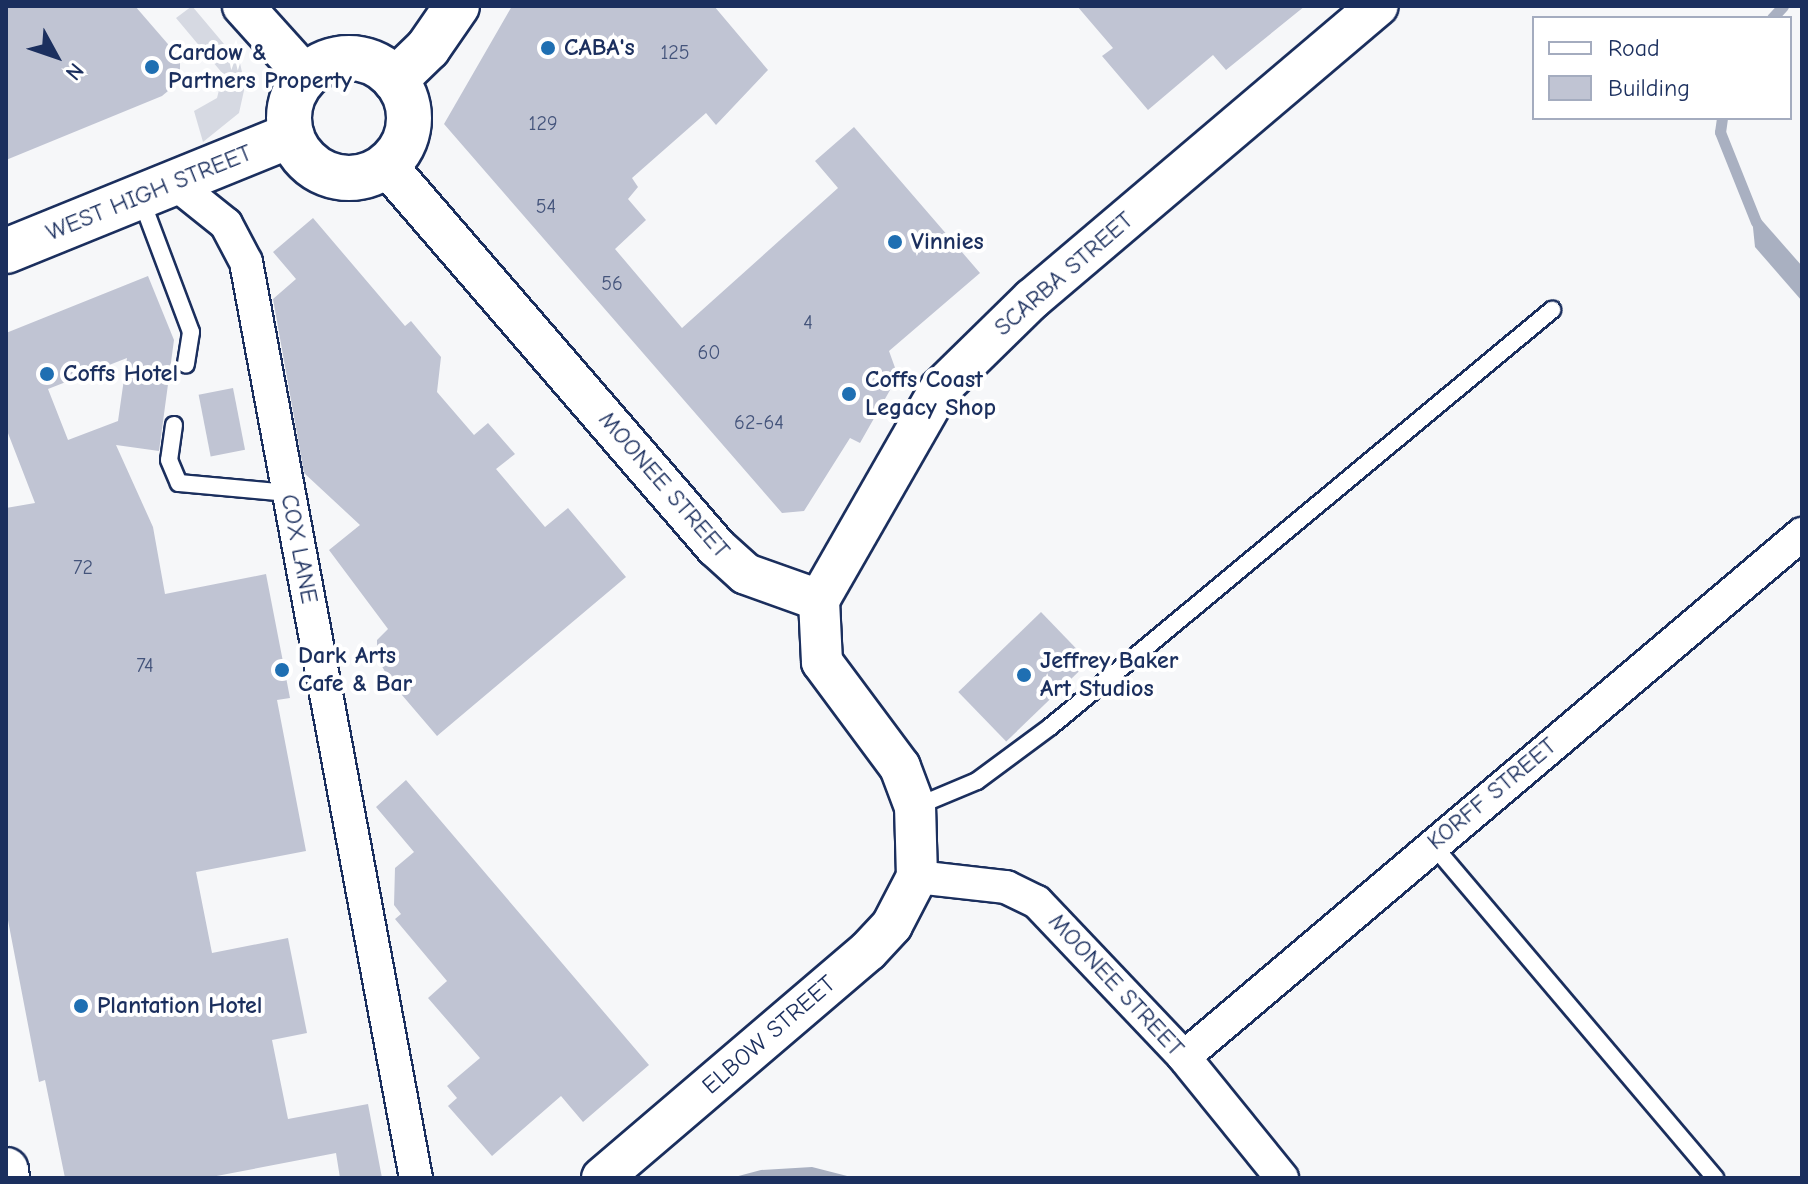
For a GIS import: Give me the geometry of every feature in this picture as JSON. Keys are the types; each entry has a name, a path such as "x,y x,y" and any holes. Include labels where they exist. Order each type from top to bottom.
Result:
{"main road":[{"path":"395,80 428,48 457,6"},
{"path":"354,58 395,80 408,112 407,133 386,165 368,175 330,176 312,166 291,135 290,103 306,76 320,66 354,58"},
{"name":"WEST HIGH STREET","path":"6,251 291,135"},
{"path":"6,1170 7,1178"}],"street":[{"path":"243,6 306,76"},
{"name":"SCARBA STREET","path":"819,600 940,389 1032,299 1377,6"},
{"name":"MOONEE STREET","path":"386,165 716,547 746,574 819,600"},
{"name":"COX LANE","path":"158,191 226,224 246,262 416,1178"},
{"name":"KORFF STREET","path":"1184,1057 1802,534"},
{"path":"819,600 822,662 900,767 915,807 917,877"},
{"name":"MOONEE STREET","path":"917,877 1006,887 1037,902 1184,1057 1282,1178"},
{"name":"ELBOW STREET","path":"602,1178 868,951 892,925 917,877"}],"lane":[{"path":"158,191 191,332 186,365"},
{"path":"915,807 977,781 1050,727 1552,310"},
{"path":"174,425 169,460 179,483 289,493"},
{"path":"1432,844 1715,1178"}],"shaded area":[{"path":"192,6 240,63 245,86 239,113 203,142 194,111 217,98 223,74 176,18"}],"water":[{"path":"1751,208 1802,266 1802,301 1755,247"},
{"path":"812,1167 855,1178 731,1178 761,1170"}],"building":[{"path":"6,6 135,6 180,58 180,81 162,96 6,160"},
{"path":"512,6 714,6 768,70 716,125 706,113 632,178 638,187 628,199 646,220 615,249 682,328 838,188 815,161 854,127 980,273 889,351 898,376 860,443 850,438 804,511 782,513 444,124"},
{"path":"1077,6 1305,6 1226,70 1213,55 1148,110 1102,56 1113,48"},
{"path":"313,218 405,326 411,321 441,357 437,392 474,435 488,423 515,454 496,469 545,527 568,508 626,577 437,736 390,681 377,657 377,640 388,629 329,550 360,525 304,473 273,299 296,279 273,252"},
{"path":"148,276 174,340 159,451 116,445 153,527 165,594 266,574 290,698 277,700 306,851 196,872 212,953 288,938 307,1033 272,1040 288,1119 368,1104 382,1178 340,1178 336,1153 206,1178 65,1178 45,1080 39,1082 6,910 6,508 35,503 6,428 6,333","holes":["127,358 118,421 68,440 48,389"]},
{"path":"233,388 245,450 211,457 199,395"},
{"name":"Jeffrey Baker Art Studios","path":"1041,612 1089,662 1006,742 958,692"},
{"path":"406,780 649,1065 583,1122 561,1096 492,1156 448,1106 457,1098 447,1086 480,1058 428,998 447,981 395,919 401,914 394,905 395,868 414,852 376,807"}],"waterway":[{"path":"1774,16 1783,6"},
{"path":"1722,120 1720,132 1756,222"}],"place":[{"name":"CABA's","path":"548,48"},
{"name":"Cardow & Partners Property","path":"152,67"},
{"name":"Vinnies","path":"895,242"},
{"name":"Coffs Hotel","path":"47,374"},
{"name":"Coffs Coast Legacy Shop","path":"849,394"},
{"name":"Dark Arts Cafe & Bar","path":"282,670"},
{"name":"Jeffrey Baker Art Studios","path":"1024,675"},
{"name":"Plantation Hotel","path":"81,1006"}]}
